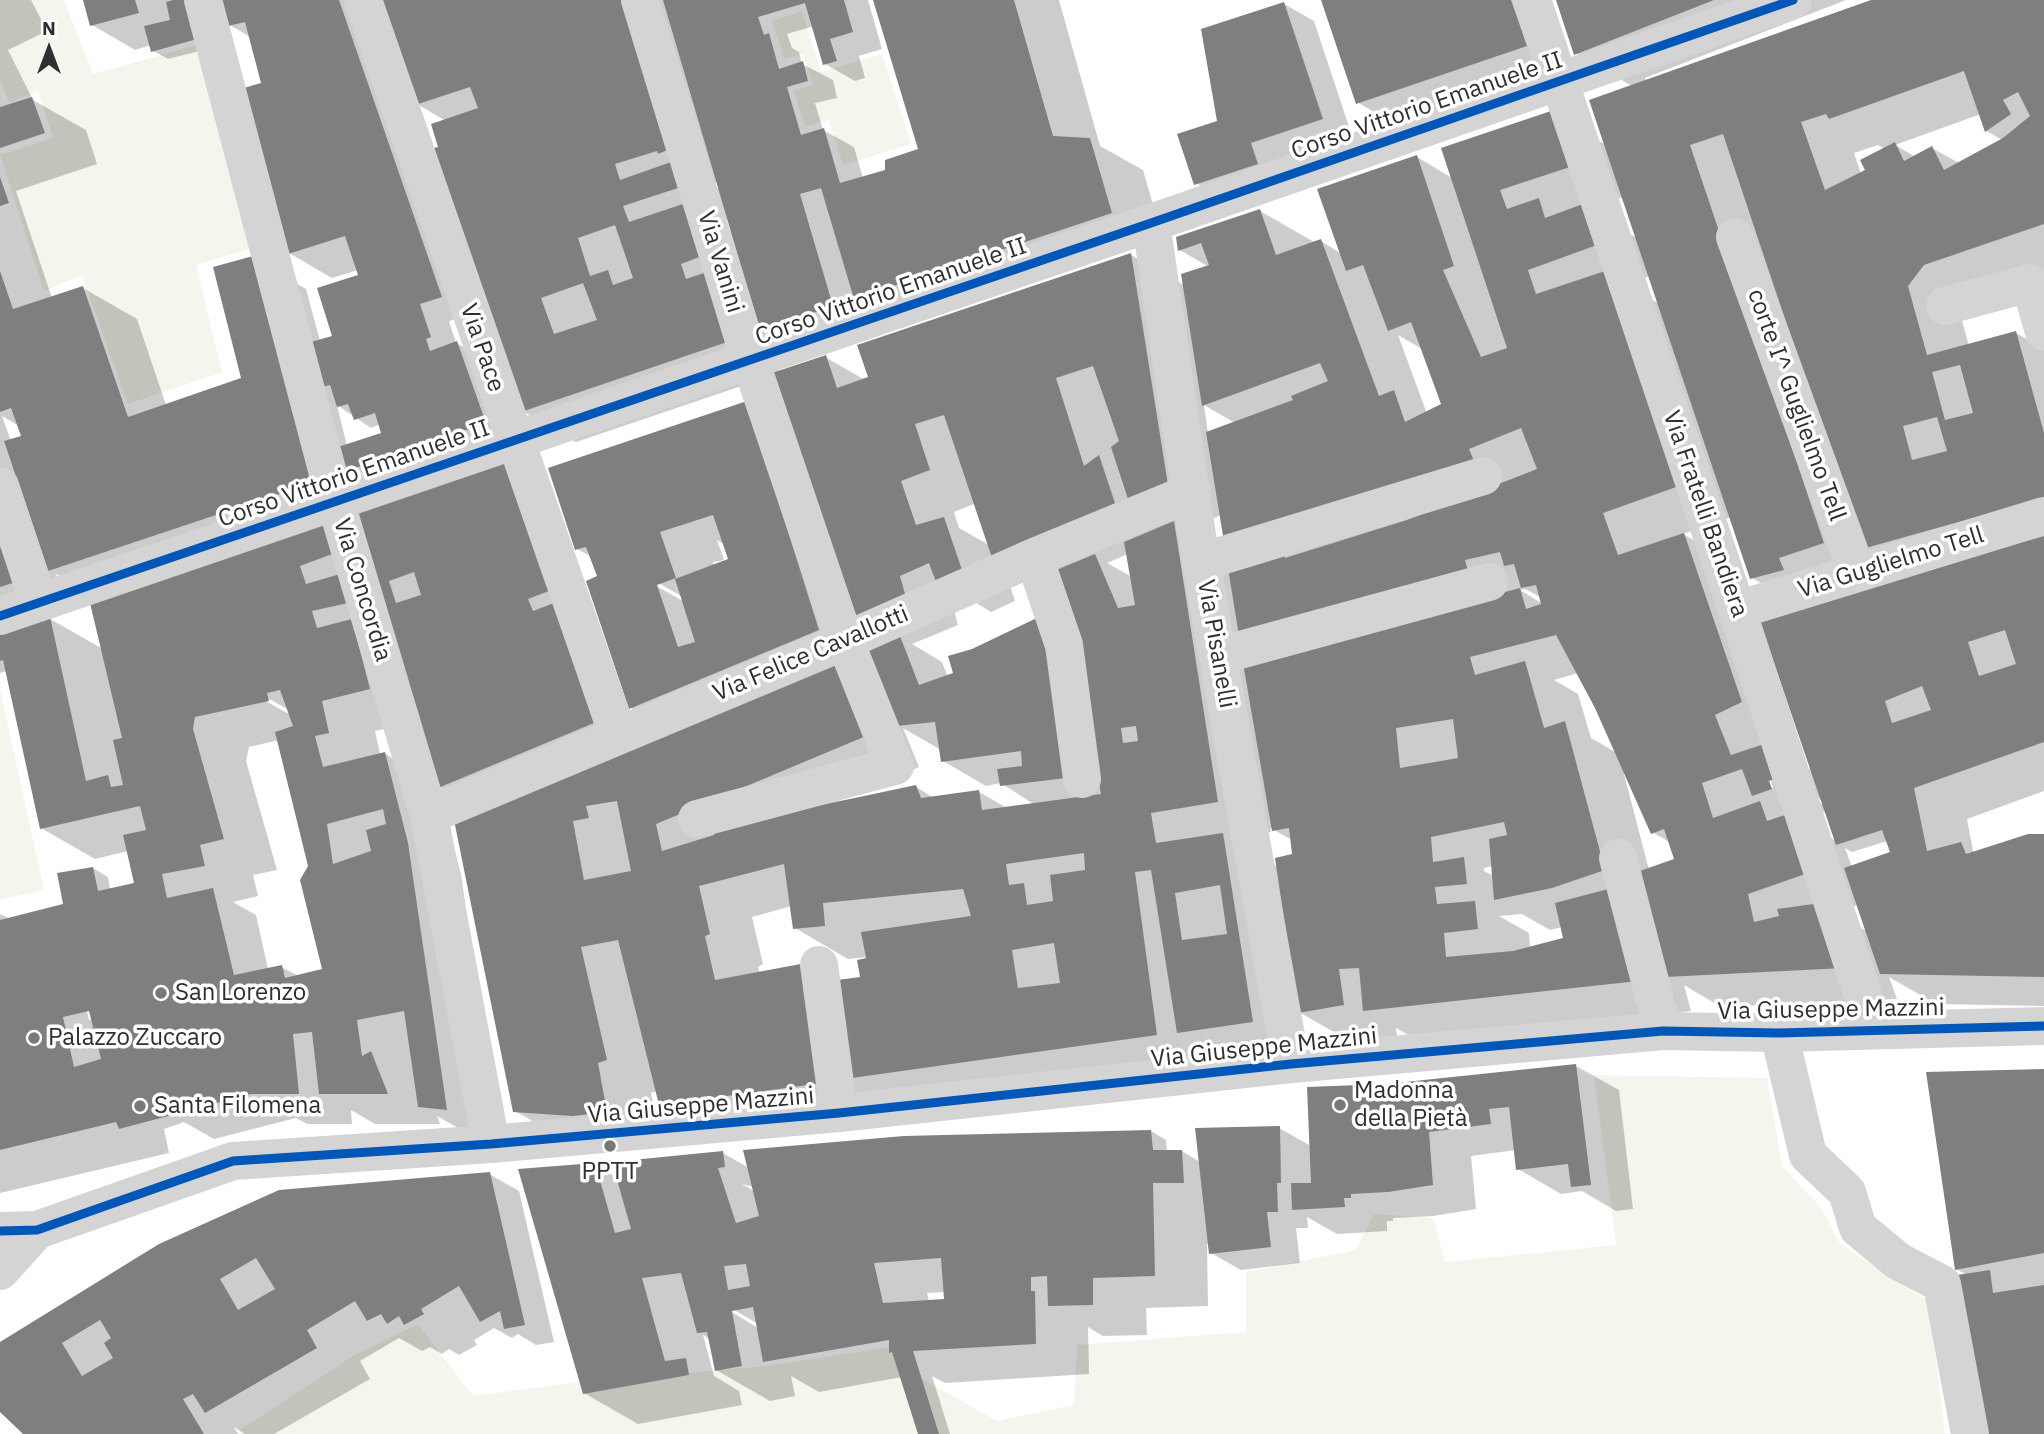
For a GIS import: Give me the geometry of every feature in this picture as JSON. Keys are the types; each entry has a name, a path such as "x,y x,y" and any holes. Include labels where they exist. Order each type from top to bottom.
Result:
{"street":[{"name":"Via Concordia","path":"203,0 335,500 429,815 491,1144"},
{"name":"Via Pace","path":"363,0 618,734"},
{"name":"Via Vanini","path":"640,0 750,360 845,641 895,766 696,819"},
{"name":"Via Fratelli Bandiera","path":"1532,0 1737,610 1874,1029"},
{"name":"Corso Vittorio Emanuele II","path":"0,616 1151,223 1793,0"},
{"name":"Via Pisanelli","path":"1151,223 1201,562 1291,1064"},
{"name":"corte I^ Guglielmo Tell","path":"1735,237 1857,572"},
{"path":"1945,306 2030,283 2044,332"},
{"path":"1201,562 1483,476"},
{"path":"0,486 39,603"},
{"name":"Via Felice Cavallotti","path":"429,815 1192,492"},
{"name":"Via Guglielmo Tell","path":"1737,610 2044,516"},
{"path":"1034,557 1064,645 1082,779"},
{"path":"1218,656 1489,582"},
{"path":"1618,858 1663,1031"},
{"path":"819,965 839,1113"},
{"name":"Via Giuseppe Mazzini","path":"37,1230 233,1161 491,1144 839,1113 1291,1064 1663,1031 1779,1032 2044,1026"},
{"path":"1779,1032 1808,1155 1847,1192 1858,1228 1898,1261 1942,1284 1970,1434"},
{"path":"0,1231 37,1230"},
{"path":"0,1271 37,1230"}],"shaded area":[{"path":"2,0 64,0 93,74 201,44 259,246 196,265 222,372 128,404 82,275 44,291 0,155 53,138 38,91 9,103 0,80"},
{"path":"802,11 821,72 882,54 911,144 843,165 829,120 805,127 794,91 813,84 803,54 784,59 772,21"},
{"path":"0,689 44,890 0,900"},
{"path":"1594,1075 1767,1078 1782,1166 1822,1209 1840,1244 1929,1302 1945,1434 234,1434 353,1356 418,1324 473,1396 588,1381 768,1366 901,1345 901,1367 997,1421 1074,1405 1077,1345 1246,1332 1246,1272 1356,1250 1374,1214 1433,1218 1445,1262 1616,1245"}],"building":[{"path":"83,0 135,0 139,13 90,26"},
{"path":"186,0 197,39 151,52 144,26 170,20 166,2"},
{"path":"221,0 339,0 442,297 420,304 431,337 426,339 430,351 457,341 486,423 344,472 338,447 381,433 375,413 354,420 348,404 337,407 330,385 322,387 311,342 332,336 317,288 358,275 345,236 288,254 244,88 261,83 245,22 228,26"},
{"path":"379,0 627,0 670,149 615,164 620,180 674,161 681,187 623,206 629,222 686,203 702,256 681,264 686,279 707,272 727,342 521,412 430,149 438,147 431,124 478,108 470,87 415,105","holes":["615,225 633,278 613,285 608,270 590,276 578,238","583,283 597,320 554,334 541,298"]},
{"path":"663,0 844,0 853,32 830,39 837,61 823,65 805,3 758,17 764,35 769,33 779,69 803,61 808,81 787,87 801,135 824,128 840,183 885,170 885,160 918,149 873,0 1014,0 1053,136 1090,138 1112,213 854,299 821,188 800,194 833,306 760,331"},
{"path":"1321,0 1511,0 1527,46 1356,104"},
{"path":"1556,0 1714,0 1574,55"},
{"path":"1871,0 2044,0 2044,224 1924,265 1908,286 1927,355 2016,331 2044,433 2044,498 1862,549 1723,134 1690,145 1824,543 1779,558 1784,570 1750,579 1589,100","holes":["1964,71 1985,132 2011,114 2003,100 2018,92 2030,116 2003,138 1944,170 1932,146 1904,161 1895,142 1860,160 1865,170 1825,190 1801,122 1826,114 1829,119","1960,365 1973,413 1945,420 1932,372","1937,417 1947,451 1912,460 1903,426"]},
{"path":"1284,2 1323,119 1251,143 1258,164 1194,185 1177,134 1217,121 1201,29"},
{"path":"32,97 45,133 0,148 0,107"},
{"path":"1551,111 1570,167 1500,190 1507,209 1539,198 1545,218 1583,204 1597,245 1528,270 1536,294 1605,271 1679,486 1603,513 1618,555 1684,533 1742,702 1715,715 1731,755 1767,743 1779,777 1769,781 1772,789 1752,796 1742,769 1702,783 1713,818 1760,801 1767,821 1791,813 1811,872 1748,894 1754,922 1779,916 1777,909 1821,903 1844,968 1665,977 1634,873 1674,859 1664,829 1651,834 1595,708 1556,635 1470,657 1475,675 1525,661 1544,728 1565,721 1605,870 1552,888 1494,900 1489,839 1507,835 1504,822 1431,837 1433,862 1464,857 1467,884 1435,887 1437,904 1475,901 1478,929 1444,933 1446,957 1513,951 1563,938 1555,903 1612,888 1638,981 1363,1011 1359,968 1339,969 1344,1005 1298,1013 1275,858 1292,854 1289,828 1272,831 1243,663 1520,588 1526,609 1541,604 1536,585 1521,588 1514,564 1504,566 1500,552 1465,560 1468,571 1239,636 1227,562 1282,548 1285,558 1407,520 1537,469 1521,428 1469,449 1474,461 1225,548 1206,432 1293,400 1291,396 1328,381 1320,363 1202,406 1181,274 1209,265 1201,243 1178,251 1176,237 1260,209 1276,255 1321,239 1379,396 1394,390 1405,422 1441,404 1411,322 1388,331 1363,265 1346,271 1317,189 1417,155 1454,266 1443,270 1481,357 1507,348 1441,148","holes":["1453,719 1458,758 1400,768 1396,728"]},
{"path":"0,177 9,203 0,206"},
{"path":"1131,253 1168,485 1129,502 1111,447 1119,441 1093,366 1056,378 1084,466 1099,455 1116,506 992,558 944,415 915,424 930,470 901,481 916,525 944,517 962,570 936,582 929,563 900,576 905,594 850,618 772,373 826,355 837,388 868,377 857,345"},
{"path":"253,256 312,483 48,571 4,441 21,436 11,408 0,412 0,271 13,309 83,286 128,417 241,378 213,267"},
{"path":"747,401 819,630 629,709 586,581 597,576 586,547 575,550 548,468","holes":["713,515 728,559 675,579 695,642 678,647 657,585 676,578 660,532"]},
{"path":"506,463 549,591 528,599 533,611 554,603 594,723 438,788 417,708 411,710 355,514","holes":["414,572 421,595 396,603 389,581"]},
{"path":"1174,521 1218,802 1151,813 1156,843 1223,833 1253,1022 1177,1033 1151,870 1135,872 1157,1035 845,1079 830,981 860,977 857,960 866,958 861,932 971,916 963,889 823,903 825,926 793,929 784,864 699,886 710,934 705,936 715,980 806,963 823,1083 659,1105 618,940 581,947 607,1060 598,1063 607,1112 573,1116 513,1112 454,820 836,662 866,736 656,824 662,851 714,835 713,828 916,785 921,798 979,790 982,810 1101,794 1090,733 1049,573 1095,554 1118,608 1135,605 1124,542","holes":["1136,726 1138,741 1123,743 1121,728","617,801 631,871 584,880 573,821 589,818 586,806","1084,853 1085,870 1050,875 1053,901 1027,905 1024,883 1009,885 1006,864","1220,885 1227,934 1182,940 1175,893","1054,943 1060,983 1018,988 1012,950"]},
{"path":"328,523 335,553 300,566 306,584 340,574 348,603 312,611 317,628 352,619 370,689 322,701 329,733 315,736 323,767 385,752 408,843 447,1110 418,1107 404,1011 357,1020 362,1056 371,1051 388,1094 319,1094 312,1032 293,1034 299,1094 251,1094 119,1129 116,1122 0,1150 0,920 63,904 57,873 93,867 98,891 134,883 123,835 146,830 140,806 40,829 3,660 0,661 0,633 50,617 86,781 108,775 111,787 123,785 113,740 122,738 90,603","holes":["280,690 293,726 275,732 308,866 300,880 322,969 285,978 282,965 234,975 213,888 167,898 162,874 205,866 200,845 224,839 193,729 195,717 269,701 267,693","383,809 386,824 366,830 371,851 333,864 327,824","89,1011 101,1059 74,1067 63,1017"]},
{"path":"0,535 16,582 0,587"},
{"path":"2044,536 2044,742 1914,788 1927,851 1961,842 1966,854 2028,834 2044,834 2044,977 1880,974 1844,868 1890,852 1882,830 1836,845 1758,616","holes":["2005,630 2016,664 1979,676 1968,642","1922,686 1931,710 1892,723 1885,701"]},
{"path":"1043,615 1066,778 1000,786 997,769 1022,766 1021,751 941,762 935,722 896,726 863,651 900,636 919,685 953,673 948,656 972,649"},
{"path":"1576,1064 1591,1185 1571,1187 1568,1164 1516,1170 1509,1107 1489,1109 1491,1124 1429,1132 1433,1185 1351,1194 1351,1198 1344,1198 1345,1207 1292,1210 1291,1183 1311,1183 1307,1087 1386,1084"},
{"path":"2044,1069 2044,1253 1955,1270 1926,1072"},
{"path":"1280,1126 1281,1183 1277,1183 1278,1212 1267,1212 1271,1247 1209,1254 1195,1128"},
{"path":"1151,1130 1153,1150 1182,1150 1184,1183 1153,1183 1155,1276 1093,1278 1093,1305 1048,1306 1047,1276 1031,1277 1031,1291 1035,1291 1036,1344 913,1351 939,1434 918,1434 892,1352 889,1353 889,1340 763,1362 753,1307 732,1311 742,1366 715,1371 707,1332 697,1333 681,1273 642,1278 665,1361 686,1358 689,1375 583,1394 518,1169 595,1163 615,1233 631,1229 612,1162 723,1151 725,1167 718,1168 736,1223 759,1216 743,1150 904,1136","holes":["941,1258 944,1299 883,1303 874,1263","746,1264 750,1286 728,1290 724,1266"]},
{"path":"490,1172 525,1325 504,1329 500,1311 480,1322 459,1286 421,1309 424,1314 404,1325 399,1316 387,1324 381,1314 367,1321 355,1301 307,1330 317,1348 205,1413 193,1394 183,1399 204,1434 23,1434 0,1412 0,1342 159,1244 279,1190","holes":["256,1258 275,1289 238,1310 220,1279","100,1320 111,1338 104,1343 113,1358 82,1376 62,1343"]},
{"path":"1990,1270 1993,1293 2044,1285 2044,1434 1982,1434 1957,1275"}],"cycle path":[{"path":"0,616 1151,223 1793,0"},
{"path":"0,1231 37,1230 233,1161 491,1144 839,1113 1291,1064 1663,1031 1779,1033 2044,1026"}],"place":[{"name":"San Lorenzo","path":"161,993"},
{"name":"Palazzo Zuccaro","path":"34,1038"},
{"name":"Madonna della Pietà","path":"1340,1105"},
{"name":"Santa Filomena","path":"140,1106"},
{"name":"PPTT","path":"610,1146"}]}
